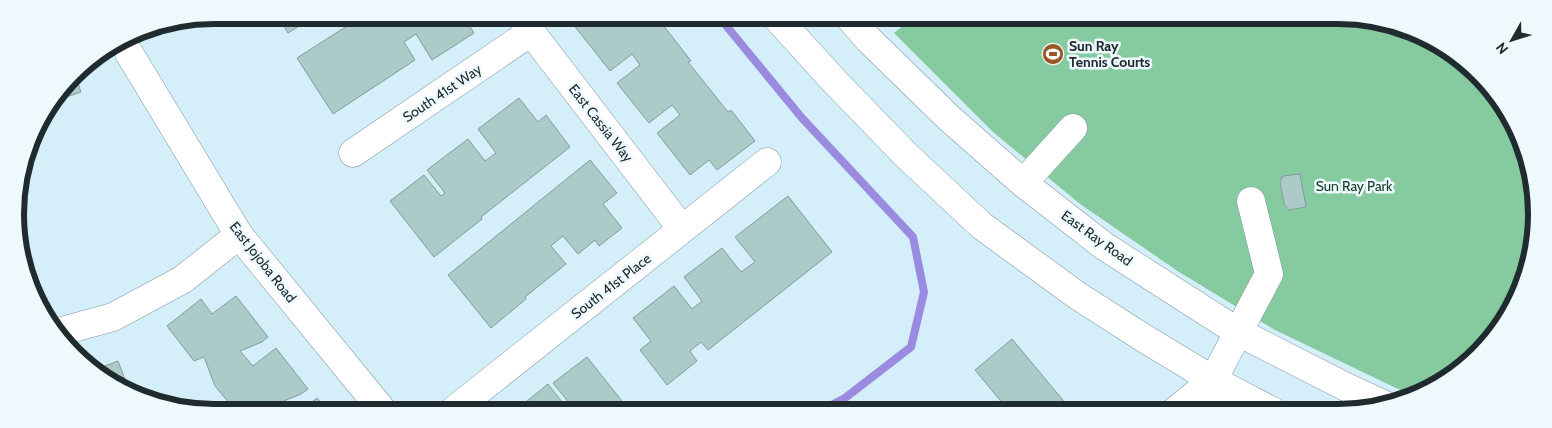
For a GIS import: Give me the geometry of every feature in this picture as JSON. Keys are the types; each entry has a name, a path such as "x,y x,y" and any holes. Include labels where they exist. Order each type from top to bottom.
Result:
{"street":[{"name":"South 41st Way","path":"353,153 526,24"},
{"name":"East Cassia Way","path":"526,24 682,229"},
{"path":"782,24 836,83 907,156 982,226 1078,296 1213,380 1259,404"},
{"name":"East Ray Road","path":"856,24 869,40 942,111 1023,183 1104,246 1238,332 1346,388 1376,401"},
{"name":"East Jojoba Road","path":"129,53 239,235 377,404"},
{"path":"1023,183 1073,128"},
{"name":"South 41st Place","path":"462,404 767,162"},
{"path":"1208,404 1213,380 1269,274 1251,201"},
{"path":"64,331 113,317 182,280 239,235"},
{"path":"1184,404 1213,380"}],"green space":[{"name":"Sun Ray Park","path":"905,24 1350,24 1375,27 1411,38 1444,56 1473,79 1496,108 1514,141 1527,189 1528,226 1525,251 1514,287 1496,320 1473,349 1454,365 1422,385 1406,392 1396,388 1275,330 1179,272 1080,204 993,132 894,33"}],"building":[{"path":"282,24 302,24 288,33"},
{"path":"350,24 468,24 474,33 432,60 416,34 404,42 415,60 333,114 297,58"},
{"path":"573,24 662,24 691,61 688,62 728,112 731,110 755,141 717,170 709,160 690,175 657,133 680,115 672,105 649,123 617,83 640,65 632,54 610,71"},
{"path":"77,81 81,92 63,98"},
{"path":"519,98 538,122 546,115 570,147 481,217 482,219 434,257 390,201 424,175 441,196 445,193 427,170 468,139 485,161 496,153 478,129"},
{"path":"590,160 617,193 603,204 622,228 599,246 595,240 578,254 563,236 551,246 566,264 525,297 526,299 491,328 448,275"},
{"path":"1300,174 1306,207 1289,210 1284,204 1280,182 1283,176"},
{"path":"788,196 832,252 708,350 701,342 690,351 697,361 667,385 640,350 651,341 633,318 674,286 692,309 702,301 684,277 722,248 741,272 755,262 735,237"},
{"path":"236,296 268,337 262,342 240,351 253,366 276,348 308,389 281,402 282,404 230,404 215,386 204,357 194,361 167,326 201,299 212,314"},
{"path":"1012,339 1066,404 1003,404 975,370"},
{"path":"587,357 624,404 570,404 553,383"},
{"path":"118,361 126,383 119,379 101,367"},
{"path":"548,384 564,404 523,404"},
{"path":"317,398 322,404 309,404"}],"waterway":[{"path":"725,24 802,118 913,237 924,292 911,347 845,398 834,404"}],"place":[{"name":"Sun Ray Tennis Courts","path":"1053,54"}]}
